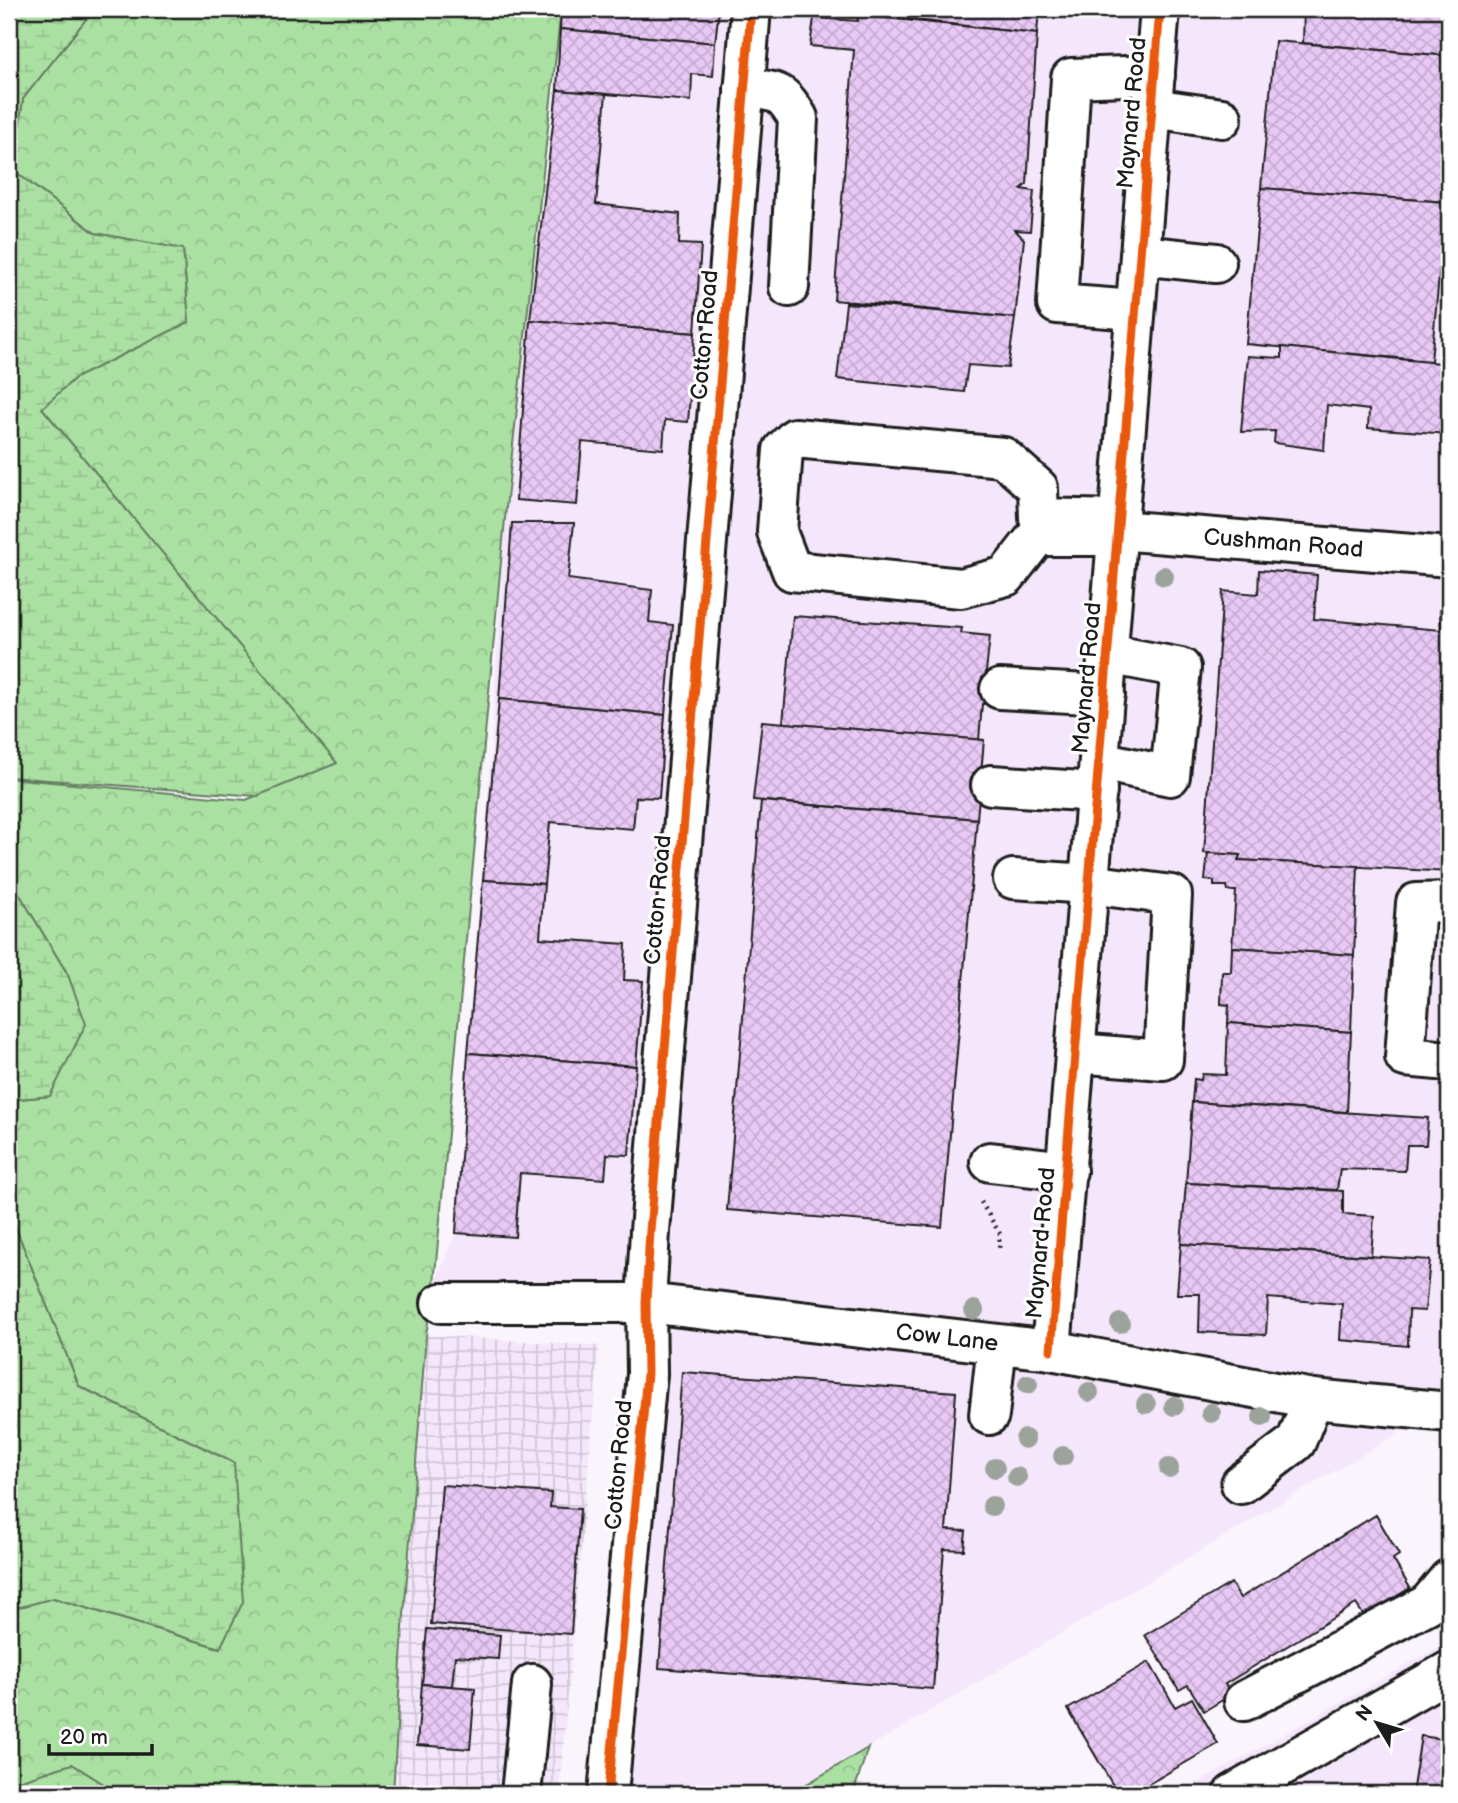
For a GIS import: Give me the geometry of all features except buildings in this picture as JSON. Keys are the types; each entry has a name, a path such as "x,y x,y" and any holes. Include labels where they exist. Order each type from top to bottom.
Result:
{"street":[{"name":"Cotton Road","path":"608,1794 647,1374 646,1303 751,9"},
{"name":"Maynard Road","path":"1051,1350 1108,654 1111,526 1135,310 1160,9"},
{"path":"1135,310 1058,304 1071,78 1153,91 1222,117"},
{"path":"744,89 772,91 786,98 798,118 789,287"},
{"path":"1140,255 1216,262"},
{"path":"795,438 1003,457 1038,488 1039,517 1111,526 1038,536 1006,576 961,588 792,571 777,532 783,450 795,438"},
{"name":"Cushman Road","path":"1111,526 1449,557"},
{"path":"991,785 1099,777 1170,776 1181,668 1108,654"},
{"path":"1000,689 1105,695"},
{"path":"1013,879 1089,884 1172,895 1163,1060 1077,1053"},
{"path":"1449,902 1416,903 1405,1057 1449,1061"},
{"path":"990,1162 1067,1171"},
{"name":"Cow Lane","path":"442,1303 646,1303 1051,1350 1313,1399 1449,1412"},
{"path":"989,1415 997,1345"},
{"path":"1241,1484 1296,1442 1313,1399"},
{"path":"1244,1701 1428,1604 1449,1579"},
{"path":"1233,1794 1449,1671"},
{"path":"521,1794 532,1684"}],"path":[{"path":"981,1202 1000,1234 999,1250"}],"shaded area":[{"path":"561,9 1449,9 1449,1403 790,1794 621,1794 652,1299 434,1284 456,1233 483,880 506,508 557,90"},
{"path":"426,1335 599,1346 559,1794 393,1794"},
{"path":"1449,1641 1449,1794 1178,1794"}],"green space":[{"path":"9,9 94,9 23,99 13,170 95,233 183,249 189,322 75,378 42,408 337,763 257,796 9,777"},
{"path":"94,9 561,9 506,508 434,1284 426,1335 393,1794 119,1794 72,1764 9,1784 9,1610 53,1598 219,1648 234,1463 79,1386 9,1211 9,1100 50,1096 68,975 9,877 9,778 246,800 336,763 42,408 75,378 189,322 183,249 95,233 13,170 23,99"},
{"path":"9,877 68,975 86,1024 50,1096 9,1100"},
{"path":"9,1211 79,1386 234,1463 243,1602 220,1648 54,1598 9,1610"},
{"path":"868,1748 853,1794 790,1794"},
{"path":"72,1764 119,1794 9,1794 9,1784"}],"cycle path":[{"path":"608,1794 647,1374 646,1303 650,1231 751,9"},
{"path":"1051,1350 1160,9"}]}
